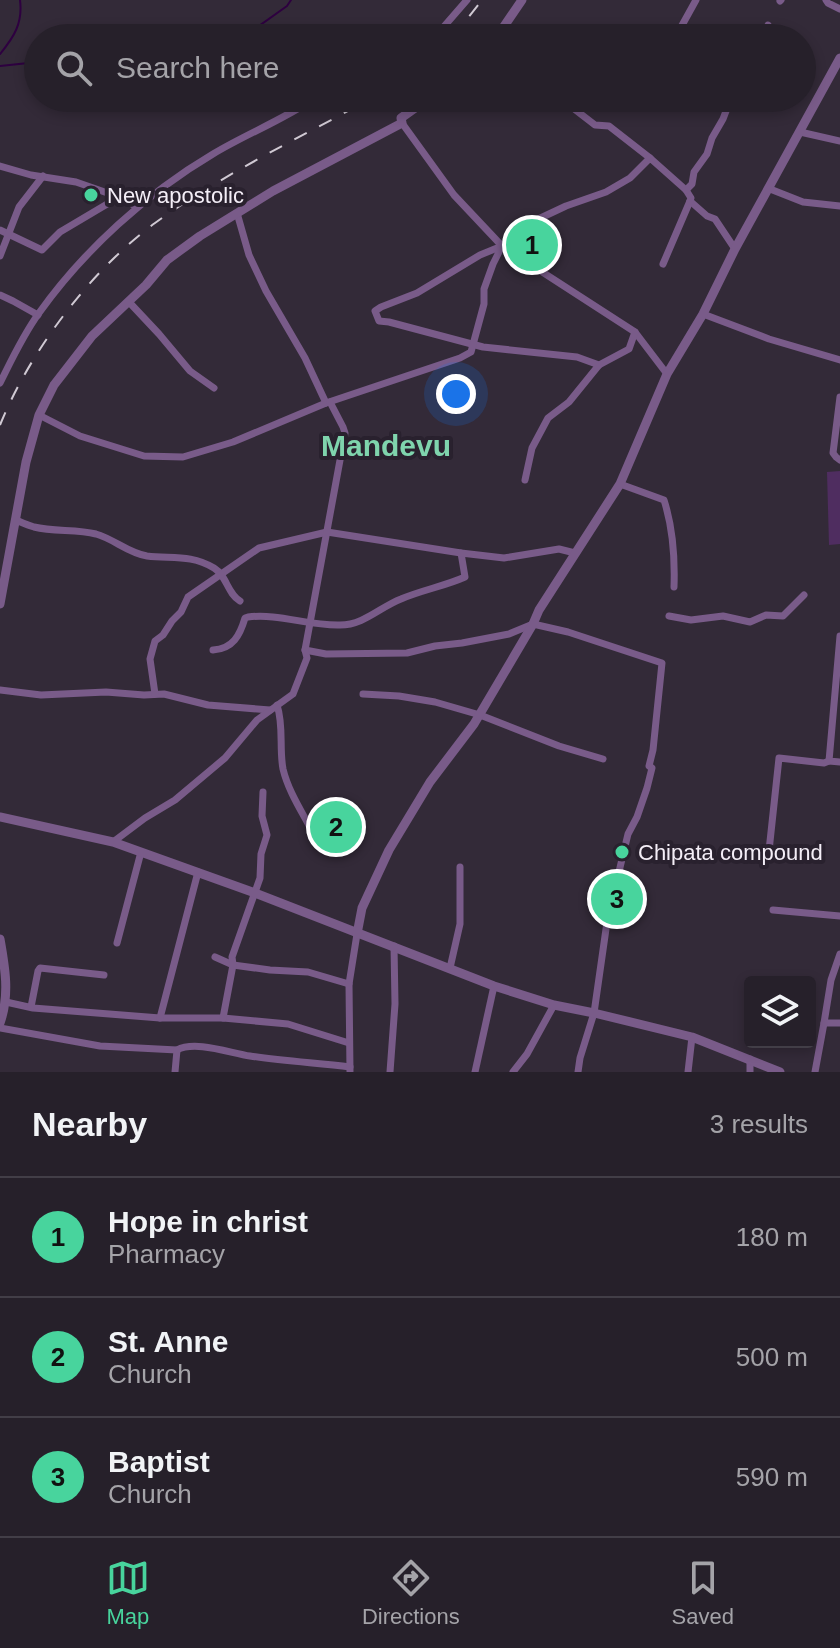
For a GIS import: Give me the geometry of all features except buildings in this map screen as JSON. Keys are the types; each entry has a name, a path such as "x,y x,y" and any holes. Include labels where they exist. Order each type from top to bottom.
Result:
{"street":[{"path":"446,24 467,0"},
{"path":"508,24 522,0"},
{"path":"683,24 696,0"},
{"path":"826,0 840,9"},
{"path":"816,102 840,58"},
{"path":"0,383 38,315 74,270 137,207 214,153 289,112"},
{"path":"409,112 401,118 402,123 454,195 502,246 635,332 667,374"},
{"path":"578,112 595,125 609,126 650,158 691,198 663,264"},
{"path":"686,190 692,184 694,172 707,154 726,112"},
{"path":"0,939 6,973 6,1002 0,1025 100,1046 177,1050 184,1046 350,1070 349,984 357,934 362,908 389,850 430,782 480,715 539,610 620,484 667,374 703,314 811,112"},
{"path":"0,604 26,462 39,415 54,385 92,336 146,285 167,260 200,236 273,191 402,123"},
{"path":"800,132 840,141"},
{"path":"599,365 577,357 474,344 379,321 375,311 417,293 480,255 502,246 532,222 606,192 630,178 650,158"},
{"path":"0,166 31,175 76,182 119,197 137,207"},
{"path":"0,256 4,232 43,176"},
{"path":"770,189 803,202 840,206"},
{"path":"4,232 42,250 60,232 119,197"},
{"path":"690,201 715,219 735,249"},
{"path":"113,842 175,800 217,765 257,720 293,694 307,658 305,650 345,433 249,255 237,213"},
{"path":"39,415 80,436 144,456 189,455 233,442 328,402 471,352 484,304 484,289 502,246"},
{"path":"0,295 38,315"},
{"path":"129,302 190,371 214,388"},
{"path":"703,314 769,339 840,360"},
{"path":"525,480 532,448 548,418 569,402 599,365 629,349 635,332"},
{"path":"840,397 833,453 840,460"},
{"path":"620,484 664,500 675,554 674,587"},
{"path":"16,520 35,528 100,535 146,556 195,560 221,574 234,597 240,601"},
{"path":"155,694 150,659 155,641 181,612 188,597 259,548 327,532 504,558 559,549 575,553"},
{"path":"213,650 224,649 232,643 245,618 271,617 310,624 353,624 363,621 399,599 465,577 461,553"},
{"path":"669,616 691,620 723,616 750,622 766,615 783,616 804,595"},
{"path":"305,650 326,654 407,653 509,634 533,624 568,632 662,663 649,766 652,768 637,817 628,834 607,922 594,1013 578,1072"},
{"path":"829,761 840,636"},
{"path":"0,690 41,695 106,692 169,694 220,706 273,708"},
{"path":"363,694 435,702 603,759"},
{"path":"273,708 281,721 282,766 288,787 316,839"},
{"path":"768,860 779,758 840,762"},
{"path":"223,1018 232,957 260,878 261,854 267,835 262,816 263,792"},
{"path":"0,817 113,842 255,893 494,986 554,1005 692,1037 780,1072"},
{"path":"117,943 141,852"},
{"path":"450,968 460,924 460,867"},
{"path":"160,1018 198,872"},
{"path":"773,910 840,916"},
{"path":"390,1072 395,1004 394,946"},
{"path":"815,1072 840,954"},
{"path":"215,957 233,965 308,972 349,984"},
{"path":"31,1007 40,968 104,975"},
{"path":"475,1072 494,986"},
{"path":"6,1002 160,1018 223,1018 288,1024 349,1043"},
{"path":"513,1072 527,1054 554,1005"},
{"path":"824,1023 840,1023"},
{"path":"688,1072 692,1037"},
{"path":"175,1072 177,1050"},
{"path":"750,1059 750,1072"}],"shaded area":[{"path":"840,471 840,544 829,545 827,472"}],"waterway":[{"path":"0,54 16,29 20,0"},
{"path":"262,24 291,0"},
{"path":"0,66 24,63"}],"railway":[{"path":"463,24 482,0"},
{"path":"0,425 45,341 86,288 131,242 207,188 346,112"}],"place":[{"name":"New apostolic","path":"91,195"},
{"name":"Hope in christ","path":"532,245"},
{"name":"St. Anne","path":"336,827"},
{"name":"Chipata compound","path":"622,852"},
{"name":"Baptist","path":"617,899"}],"district":[{"name":"Mandevu","path":"386,446"}]}
